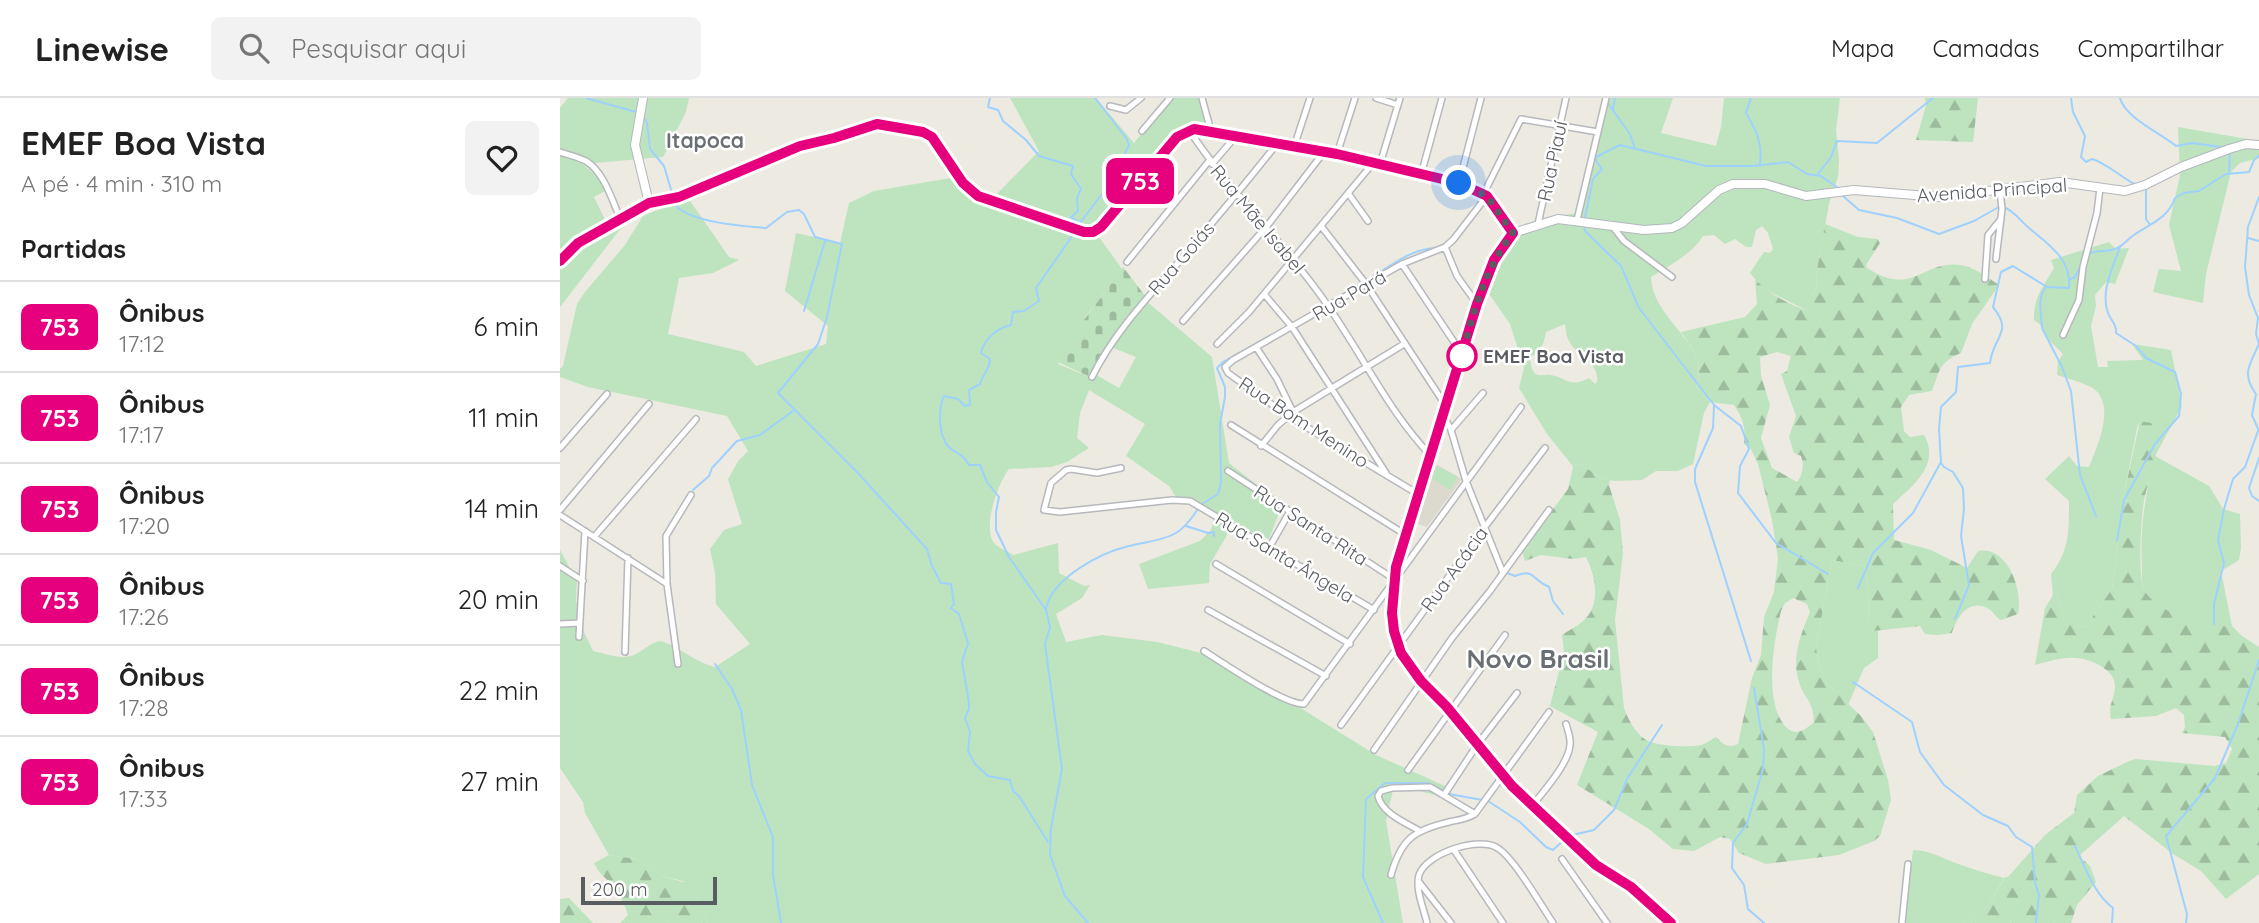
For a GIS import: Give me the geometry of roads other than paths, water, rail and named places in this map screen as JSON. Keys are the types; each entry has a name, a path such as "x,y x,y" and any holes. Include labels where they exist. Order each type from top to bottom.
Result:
{"street":[{"path":"643,98 635,145 649,203"},
{"path":"1110,106 1126,110 1140,98"},
{"path":"1142,131 1170,98"},
{"path":"1202,98 1211,131"},
{"path":"1294,147 1310,98"},
{"path":"1337,154 1355,98"},
{"path":"1217,344 1241,321 1348,193 1377,163 1399,101 1376,98"},
{"path":"1420,175 1442,98"},
{"path":"1459,183 1481,98"},
{"name":"Rua Piauí","path":"1538,224 1566,98"},
{"path":"1577,220 1606,98"},
{"path":"1477,304 1457,276 1445,247 1486,195 1521,119 1598,132"},
{"path":"560,261 578,243 649,203 688,194 800,146 877,124 923,132 932,137 963,183 978,196 1074,230 1093,232 1107,221 1177,137 1189,130 1211,131 1276,145 1337,154 1459,183 1486,195 1513,233 1494,260 1477,304 1396,567 1392,613 1398,645 1421,681 1503,777 1596,865 1631,887 1672,923"},
{"name":"Rua Mãe Isabel","path":"1189,130 1211,162 1294,259 1329,307 1398,416 1431,456"},
{"path":"1127,262 1236,136"},
{"name":"Rua Goiás","path":"1092,377 1103,356 1137,309 1276,145"},
{"name":"Avenida Principal","path":"1513,233 1558,219 1651,231 1672,228 1682,223 1719,190 1738,183 1765,184 1807,196 1850,190 1939,197 2056,183 2121,191 2136,189 2182,166 2217,153 2243,145 2259,145"},
{"path":"560,152 583,159 592,166 605,184 620,218"},
{"path":"1183,321 1267,226 1324,152"},
{"path":"2063,335 2079,300 2082,271 2097,213 2099,188"},
{"path":"1996,259 2001,219 2000,190"},
{"path":"1348,193 1368,222"},
{"path":"1984,279 1988,235 2001,219"},
{"path":"1321,226 1366,284 1445,411 1466,481 1503,573"},
{"path":"1613,227 1624,241 1672,277"},
{"name":"Rua Pará","path":"1256,347 1402,264 1445,247"},
{"path":"1402,264 1462,354"},
{"path":"1264,294 1292,327 1388,476"},
{"path":"1261,446 1290,414 1404,344"},
{"path":"1256,347 1277,379 1290,414"},
{"name":"Rua Bom Menino","path":"1256,347 1227,363 1225,369 1290,414 1418,495"},
{"path":"1451,430 1483,393"},
{"path":"560,449 607,394"},
{"path":"649,404 560,512 667,584"},
{"path":"1204,651 1283,697 1298,704 1306,703 1521,407"},
{"path":"594,537 696,419"},
{"path":"1231,425 1406,535"},
{"name":"Rua Acácia","path":"1341,725 1545,449"},
{"name":"Rua Santa Ângela","path":"1121,468 1097,473 1066,470 1051,483 1044,510 1060,512 1189,500 1374,610"},
{"name":"Rua Santa Rita","path":"1228,471 1394,579"},
{"path":"678,664 667,584 666,536 691,495"},
{"path":"1374,750 1421,681 1549,510"},
{"path":"1269,548 1290,511"},
{"path":"579,637 586,531"},
{"path":"625,652 628,558"},
{"path":"1216,564 1350,644"},
{"path":"560,566 583,581"},
{"path":"1208,610 1326,676"},
{"path":"560,624 580,623"},
{"path":"1408,770 1505,635"},
{"path":"1444,795 1477,745 1517,693"},
{"path":"1391,875 1398,854 1418,830 1475,814 1549,712"},
{"path":"1532,806 1550,783 1569,750 1570,738 1566,723"},
{"path":"1418,830 1387,810 1379,800 1379,793 1392,788 1426,786 1475,814"},
{"path":"1427,923 1419,882 1420,873 1429,863 1454,850 1483,844 1498,848 1505,854 1553,923"},
{"path":"1454,850 1503,923"},
{"path":"1562,859 1606,923"},
{"path":"1902,923 1908,864"},
{"path":"1419,882 1451,923"}],"waterway":[{"path":"586,98 636,112"},
{"path":"990,98 988,107 998,110 1003,121 1026,140 1039,156 1073,166 1071,174 1081,189 1077,198 1078,211 1071,217 1079,222"},
{"path":"1077,227 1108,186 1129,145 1095,98"},
{"path":"1613,109 1615,98"},
{"path":"1751,98 1746,113 1758,137 1760,164"},
{"path":"1818,174 1831,157 1837,141 1877,143 1933,98"},
{"path":"2071,98 2073,112 2085,136 2081,157 2086,162 2092,159 2103,164 2136,185"},
{"path":"2120,98 2136,119 2176,146 2192,143 2221,147"},
{"path":"1607,102 1630,134 1635,149"},
{"path":"643,116 647,123 650,149 664,166 672,193"},
{"path":"1585,217 1593,179 1602,169 1596,157 1620,145 1706,166 1753,166 1788,162 1807,174 1821,176 1838,188"},
{"path":"2229,172 2230,153"},
{"path":"2089,254 2118,248 2163,216 2175,198 2184,193 2199,191 2226,174 2249,172 2254,160 2259,156"},
{"path":"2146,188 2146,219 2150,225"},
{"path":"1843,196 1859,210 1897,218 1939,234 1974,221 1999,207"},
{"path":"2259,197 2248,227 2245,267 2249,295 2258,318 2256,334 2259,344 2250,363 2248,375 2256,394 2252,415 2259,431"},
{"path":"677,207 707,220 766,228 787,212 799,210 804,214 815,237 842,244 827,317 818,344 778,393 857,472 927,549 941,583 951,584 954,604 951,608 959,614 968,643 962,662 969,703 965,718 970,732 968,751 975,764 988,776 1010,780 1013,791 1019,796 1048,842"},
{"path":"1858,588 1873,553 1913,513 1941,462 1941,407 1956,392 1958,367 1990,363 2002,329 2002,323 1993,307 2001,272 2013,266 2047,287 2069,288 2063,260 2014,213 2003,207"},
{"path":"1584,225 1585,231 1621,266 1639,308 1714,405 1741,426 1749,449 1740,466 1738,493 1776,543 1828,574"},
{"path":"1075,232 1036,288 1039,301 1024,311 1013,312 1011,325 996,331 985,343 981,353 990,359 990,363 980,384 969,390 970,405 965,406 958,399 944,396 940,421 942,435 948,446 969,465 980,465 987,482 999,497 996,530 1009,557 1046,610 1050,627 1045,644 1062,769 1051,828 1050,855 1065,896 1088,923"},
{"path":"2248,238 2259,241"},
{"path":"804,311 825,241"},
{"path":"2117,541 2124,500 2155,444 2179,416 2181,394 2175,372 2146,358 2136,346 2116,333 2108,313 2106,297 2108,280 2120,247"},
{"path":"1368,280 1409,255 1437,248"},
{"path":"2071,279 2075,277 2083,261"},
{"path":"1329,302 1360,284"},
{"path":"2046,287 2040,304 2042,328 2071,391 2080,475 2096,516"},
{"path":"1313,312 1324,305"},
{"path":"1202,504 1218,494 1221,482 1220,424 1225,387 1217,368 1271,335"},
{"path":"1714,406 1713,428 1695,469 1695,482 1751,661"},
{"path":"693,490 709,476 712,468 737,441 760,435 793,411"},
{"path":"2214,624 2214,604 2224,563 2218,540 2224,509 2233,479 2245,467 2258,431"},
{"path":"2259,458 2249,488 2252,496 2259,501"},
{"path":"1941,463 1953,472 1963,488 1961,536 1969,585 1955,619"},
{"path":"1046,609 1057,587 1079,569 1117,549 1171,536 1185,526 1198,509"},
{"path":"1186,526 1208,533 1214,532 1214,536"},
{"path":"1507,573 1515,576 1530,574 1549,587 1553,601 1563,614"},
{"path":"2186,923 2187,914 2166,836 2215,778 2238,724 2259,660"},
{"path":"715,664 732,689 741,710 752,785 773,837 773,875 781,923"},
{"path":"1853,682 1912,722 1920,752 1944,785 1983,815 2008,826 2016,837 2032,847 2039,895 2036,923"},
{"path":"1754,688 1764,749 1763,769 1747,824 1733,843 1732,868 1744,885 1748,909 1764,923"},
{"path":"1568,836 1594,830 1614,810 1627,779 1662,725"},
{"path":"1383,923 1363,877 1366,799 1385,783 1428,783 1444,791"},
{"path":"1449,794 1488,801 1520,822 1546,847 1553,850 1564,840"},
{"path":"2075,846 2095,888 2113,908 2112,923"}],"place":[{"name":"EMEF Boa Vista","path":"1462,356"}],"district":[{"name":"Itapoca","path":"705,140"},
{"name":"Novo Brasil","path":"1538,658"}]}
